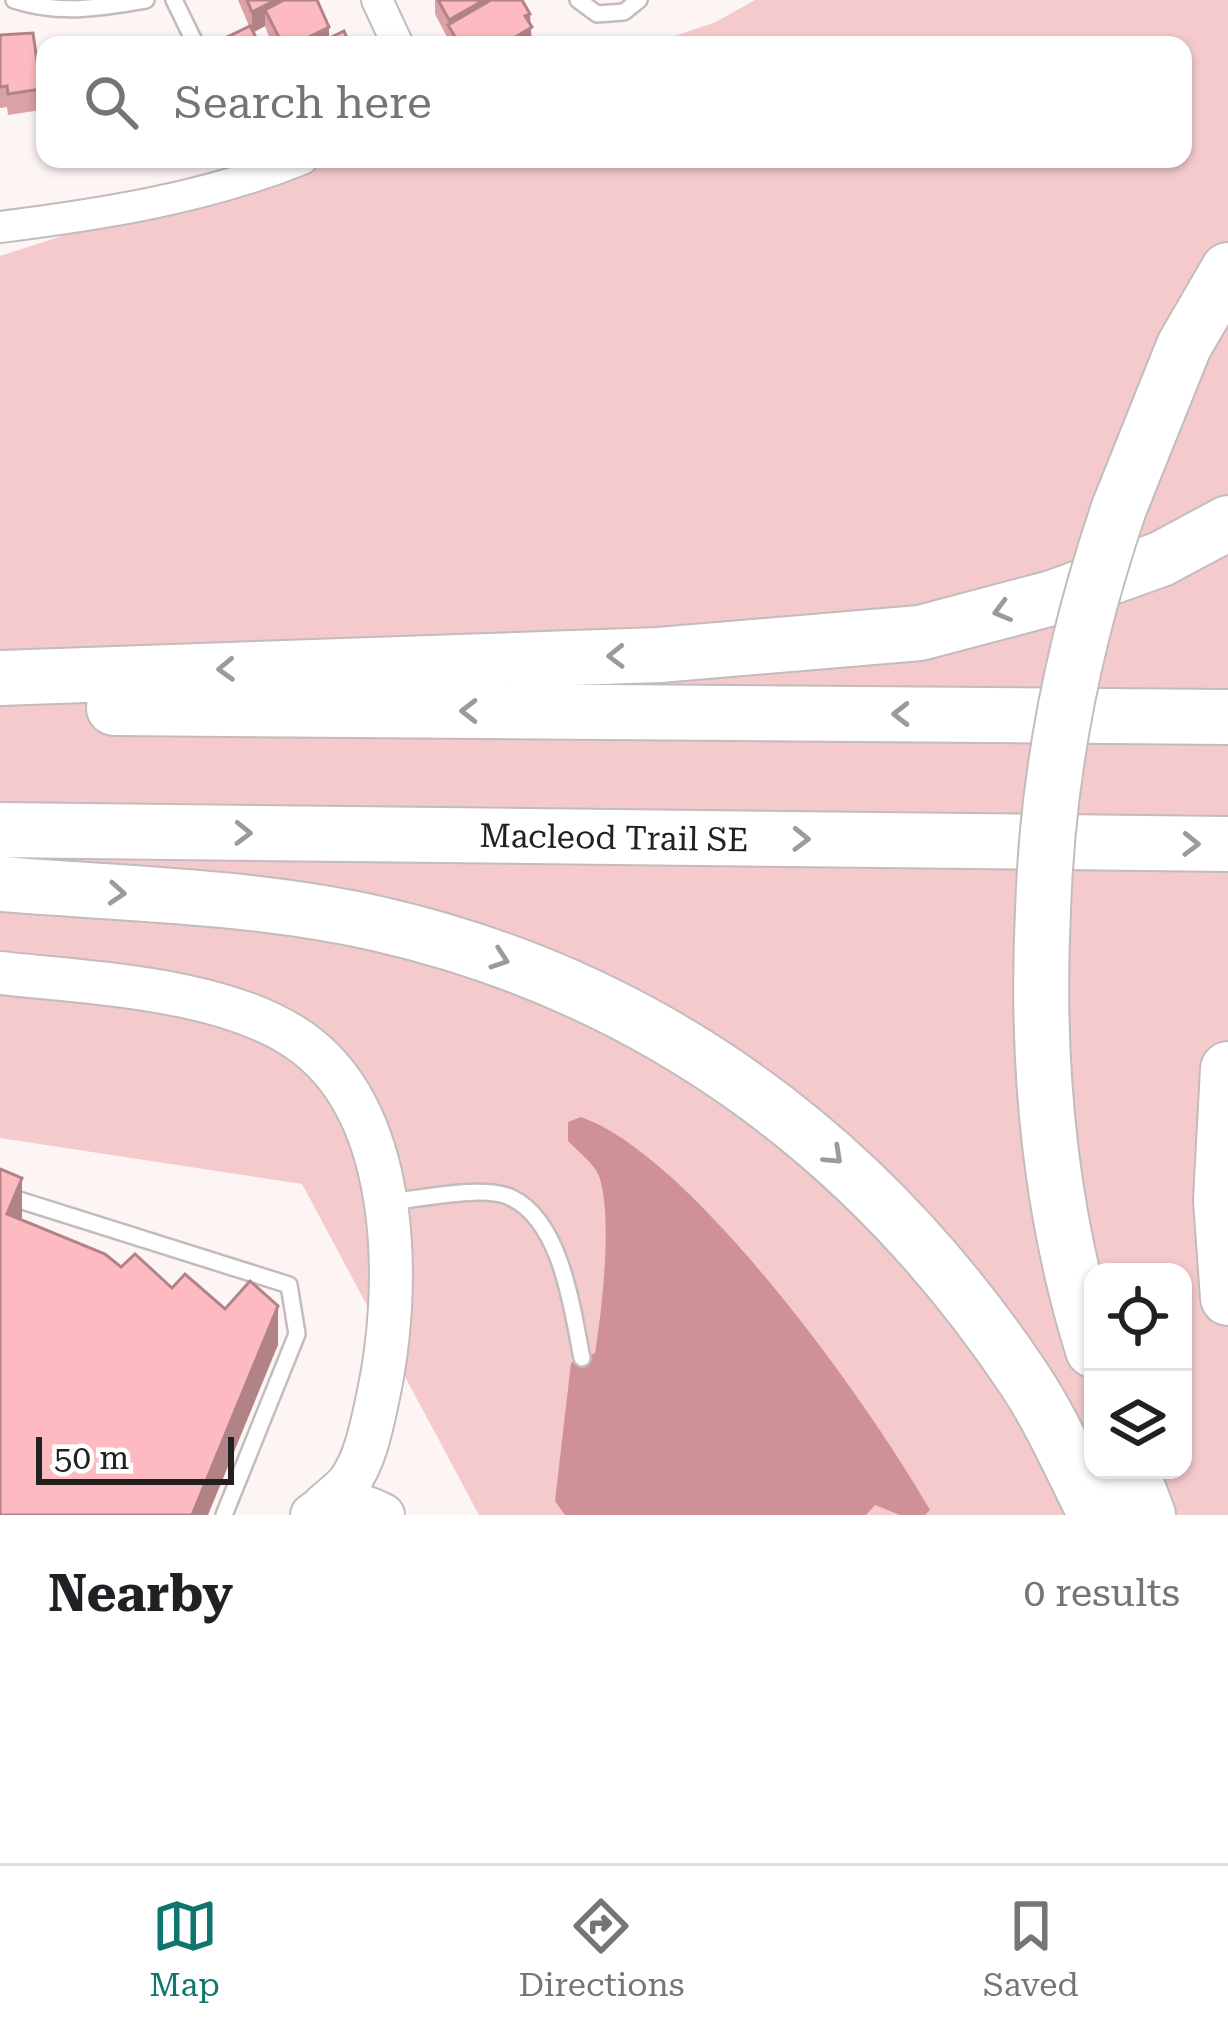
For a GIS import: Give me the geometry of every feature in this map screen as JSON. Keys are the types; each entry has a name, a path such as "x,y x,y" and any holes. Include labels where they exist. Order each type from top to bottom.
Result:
{"highway":[{"path":"1084,1313 1068,1246 1041,1045 1045,853 1060,736 1090,602 1119,508 1184,346 1228,270"},
{"path":"0,678 659,655 920,632 1052,598 1161,559 1228,523"},
{"path":"0,707 1228,717"},
{"name":"Macleod Trail SE","path":"0,830 1228,844"},
{"path":"0,884 179,896 377,924 533,971 686,1047 821,1143 923,1244 1027,1382 1096,1515"},
{"path":"1228,1069 1221,1200 1228,1298"},
{"path":"1135,1479 1148,1515"}],"street":[{"path":"376,0 394,36"},
{"path":"0,227 170,201 253,168"},
{"path":"0,973 183,995 260,1020 308,1047 363,1118 386,1202 392,1248 386,1362 360,1460 348,1484 316,1511"},
{"path":"316,1511 352,1503 382,1515"}],"lane":[{"path":"14,0 50,11 146,0"},
{"path":"174,0 192,36"},
{"path":"578,0 597,14 624,12 639,0"},
{"path":"386,1202 482,1192 510,1196 533,1215 559,1256 582,1358"},
{"path":"0,1194 289,1285 297,1334 224,1515"}],"shaded area":[{"path":"755,0 1228,0 1228,1515 479,1515 302,1184 0,1138 0,256 274,168 1192,168 1192,36 675,36 716,22"},
{"path":"581,1117 626,1141 725,1231 866,1410 930,1510 925,1515 900,1515 875,1505 866,1515 565,1515 555,1501 571,1363 595,1353 605,1263 599,1176 568,1141 568,1122"}],"building":[{"path":"247,0 276,0 252,12"},
{"path":"284,0 317,0 329,27 311,36 278,36 265,10"},
{"path":"438,0 484,0 449,20"},
{"path":"491,0 522,0 532,27 517,36 455,36 448,25"},
{"path":"250,26 255,36 229,36"},
{"path":"33,33 36,90 8,94 7,86 0,87 0,35"},
{"path":"0,1169 22,1178 7,1214 105,1254 121,1267 135,1254 172,1288 185,1274 225,1309 250,1281 278,1306 192,1515 0,1515"}]}
